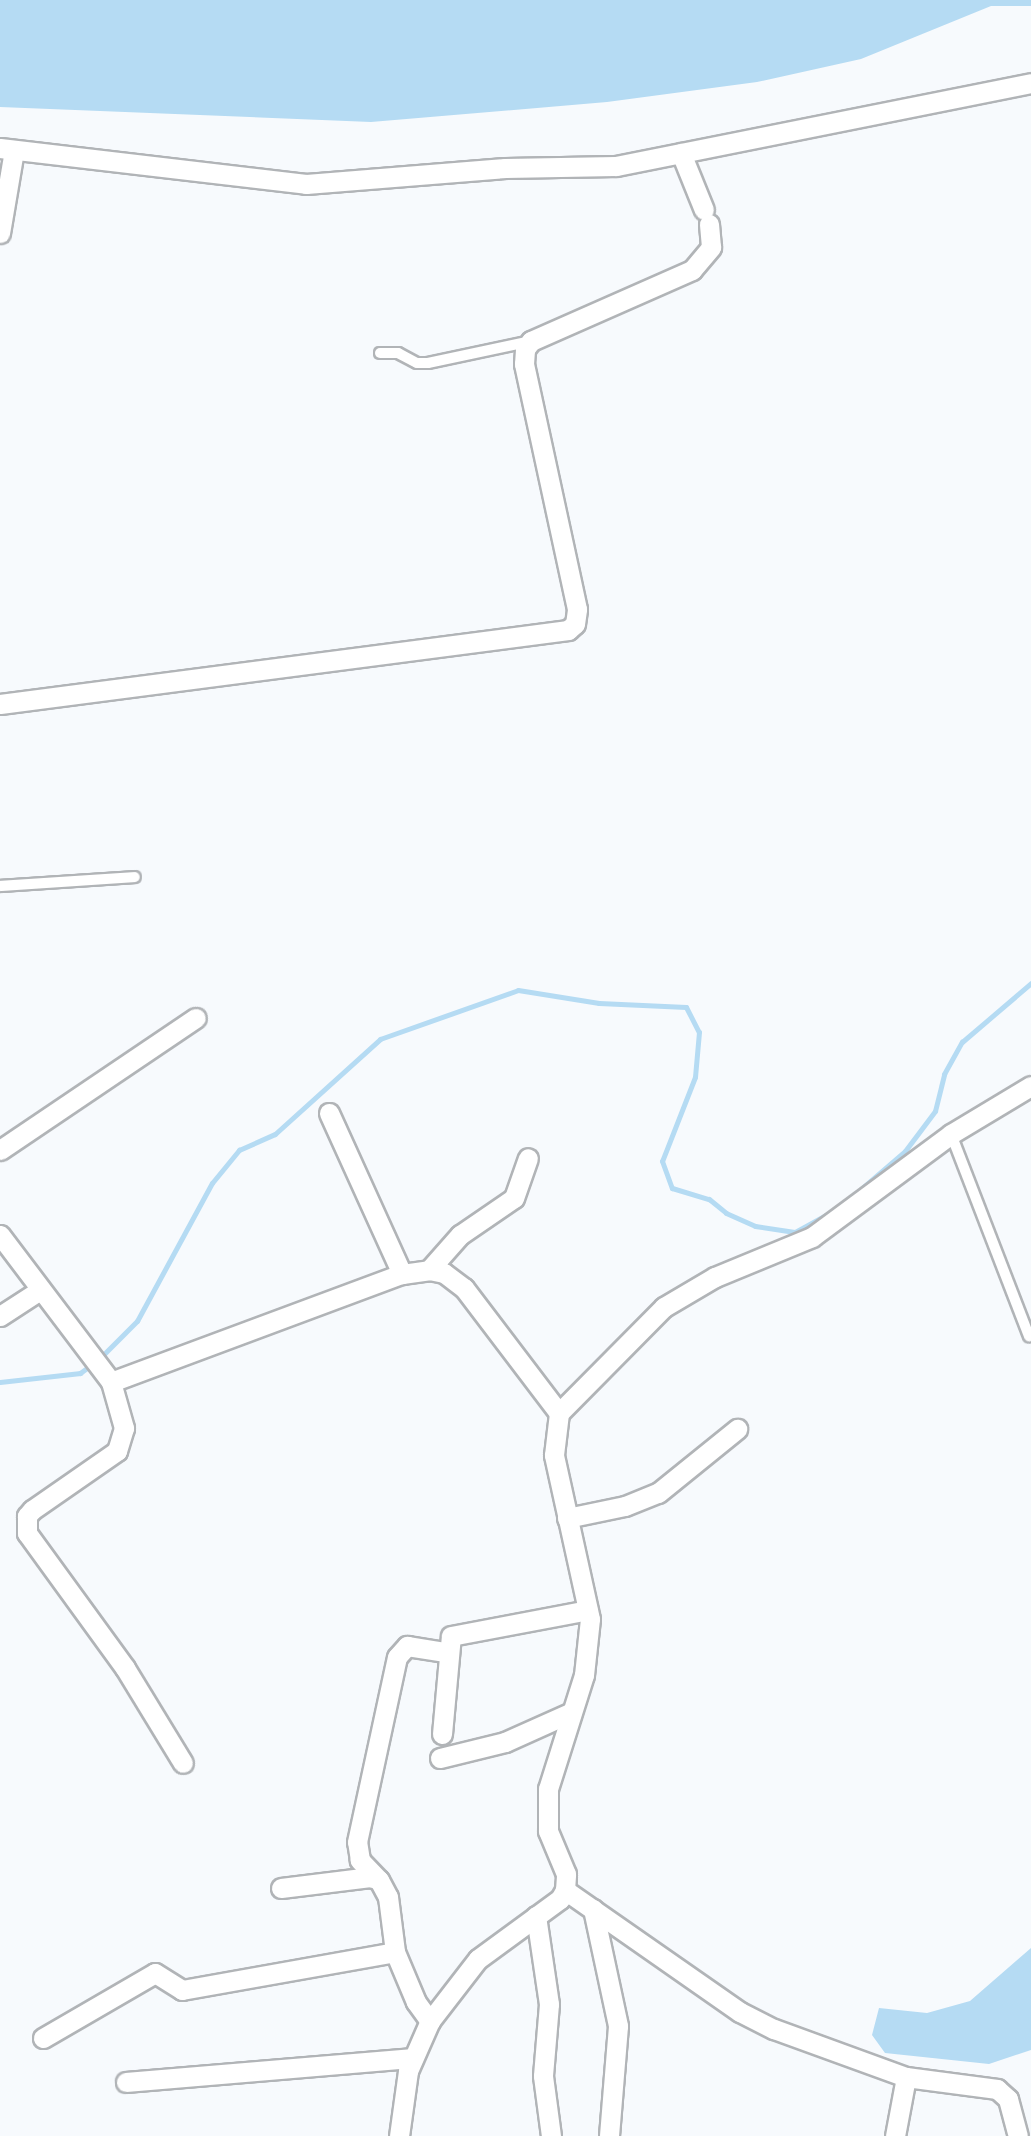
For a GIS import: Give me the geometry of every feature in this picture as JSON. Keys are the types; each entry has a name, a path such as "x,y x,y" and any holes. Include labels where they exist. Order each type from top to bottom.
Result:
{"street":[{"path":"0,233 7,149 306,184 505,168 616,166 1031,83"},
{"path":"0,704 568,630 575,624 577,609 524,364 524,349 531,341 692,270 711,247 707,217 681,153"},
{"path":"0,1150 196,1018"},
{"path":"399,2136 413,2058 430,2021 478,1959 536,1916 565,1890 566,1874 554,1852 547,1808 548,1789 590,1649 588,1610 554,1455 559,1413 664,1307 715,1277 812,1237 951,1135 1031,1086"},
{"path":"329,1113 402,1274"},
{"path":"429,1270 460,1235 514,1198 528,1158"},
{"path":"0,1235 106,1376 124,1428 122,1445 32,1510 27,1516 27,1533 125,1668 183,1763"},
{"path":"106,1376 402,1274 429,1270 444,1273 464,1288 559,1413"},
{"path":"0,1316 40,1290"},
{"path":"567,1517 625,1506 658,1493 737,1429"},
{"path":"442,1734 446,1651 450,1636 588,1610"},
{"path":"430,2021 416,2002 396,1952 388,1897 379,1880 360,1860 357,1842 397,1657 407,1646 446,1651"},
{"path":"440,1758 505,1742 572,1712"},
{"path":"281,1888 370,1877 379,1880"},
{"path":"565,1890 757,2021 906,2077 997,2089 1008,2099 1018,2136"},
{"path":"593,1909 618,2026 609,2136"},
{"path":"536,1916 549,2004 543,2076 551,2136"},
{"path":"43,2038 155,1973 182,1990 396,1952"},
{"path":"126,2082 413,2058"},
{"path":"895,2136 906,2077"}],"lane":[{"path":"380,353 398,353 416,363 428,363 531,341"},
{"path":"0,886 135,877"},
{"path":"951,1135 1029,1336"}],"water":[{"path":"0,0 1031,0 1031,6 991,6 861,59 757,82 607,102 371,122 0,107"},
{"path":"1031,1948 1031,2050 989,2064 885,2053 872,2035 879,2008 927,2013 970,2001"}],"waterway":[{"path":"861,1189 905,1151 935,1111 944,1074 962,1042 1031,983"},
{"path":"99,1359 137,1321 212,1183 239,1150 275,1134 380,1039 518,990 599,1003 686,1007 699,1032 695,1077 662,1161 672,1188 709,1199 726,1213 755,1226 795,1232 828,1214"},
{"path":"0,1382 80,1373 91,1365"}]}
